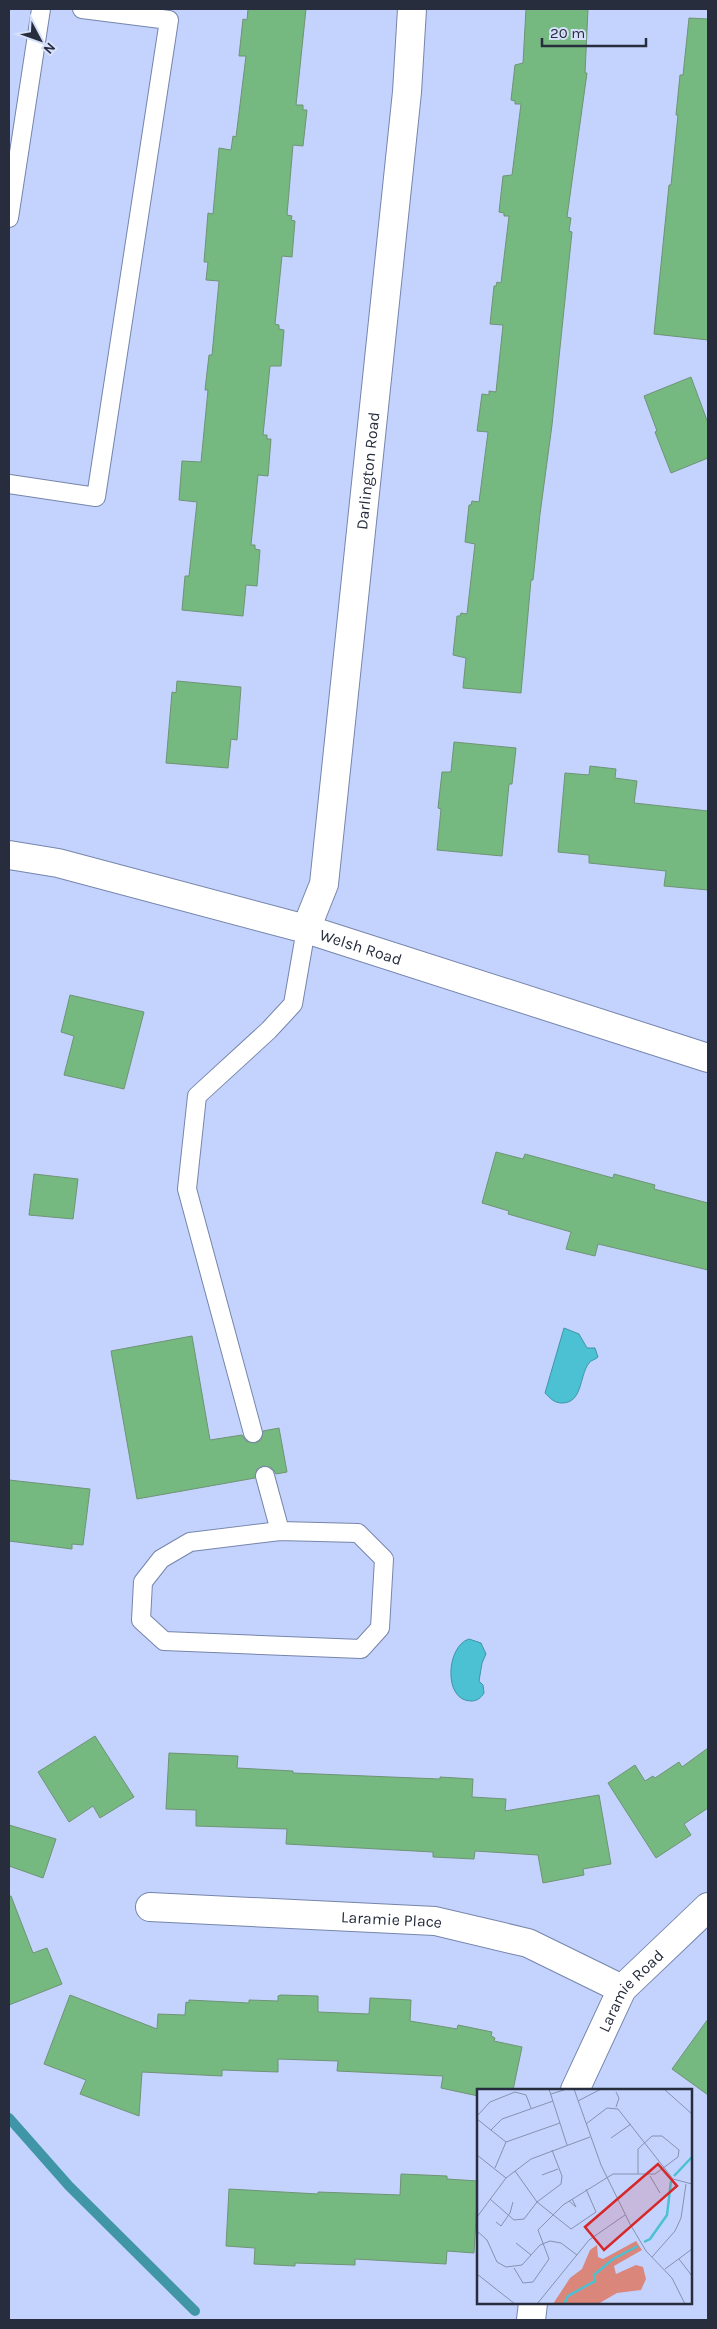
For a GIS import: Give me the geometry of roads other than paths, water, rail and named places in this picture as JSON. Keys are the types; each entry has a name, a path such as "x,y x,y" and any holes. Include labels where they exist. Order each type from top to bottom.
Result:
{"street":[{"name":"Darlington Road","path":"306,929 324,884 407,92 412,9"},
{"name":"Welsh Road","path":"9,855 58,864 306,929 708,1058"},
{"name":"Laramie Place","path":"150,1907 435,1921 528,1943 622,1989"},
{"name":"Laramie Road","path":"576,2089 622,1989 708,1907"},
{"path":"531,2320 533,2304"}],"lane":[{"path":"9,210 40,9"},
{"path":"9,484 96,497 169,20 82,9"},
{"path":"253,1433 187,1189 196,1096 269,1030 293,1004 306,929"},
{"path":"265,1476 280,1531"},
{"path":"280,1531 358,1533 384,1559 380,1628 360,1648 164,1641 142,1620 143,1582 161,1559 190,1542 280,1531"}],"waterway":[{"path":"9,2118 69,2186 195,2311"}]}
